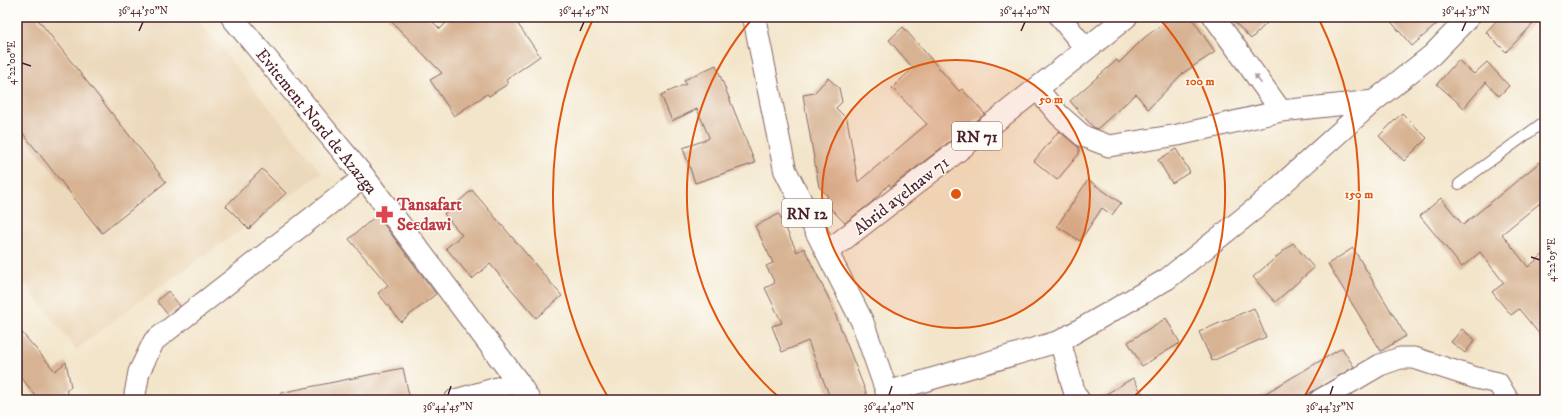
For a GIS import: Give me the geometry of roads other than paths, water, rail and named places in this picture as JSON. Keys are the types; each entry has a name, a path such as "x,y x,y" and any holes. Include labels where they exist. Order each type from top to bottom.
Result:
{"main road":[{"name":"Evitement Nord de Azazga","path":"232,17 364,177 523,391"},
{"name":"RN 12","path":"754,17 785,170 862,321 887,396"},
{"name":"Abrid aɣelnaw 71","path":"827,252 1037,89 1085,48 1126,17"}],"street":[{"path":"1060,17 1085,48"},
{"path":"1214,17 1281,111"},
{"path":"887,396 1060,341 1167,279 1256,208 1374,101 1432,55 1462,20"},
{"path":"1037,89 1059,115 1083,136 1109,146 1178,135 1281,111 1374,101"},
{"path":"134,400 139,372 154,341 364,177"},
{"path":"1060,341 1075,394 1079,400"},
{"path":"1320,400 1380,365 1400,358 1414,358 1476,378 1498,383 1508,400"},
{"path":"455,400 523,391"}],"lane":[{"path":"1459,184 1545,121"}],"place":[{"name":"Tansafart Seɛdawi","path":"384,214"}]}
